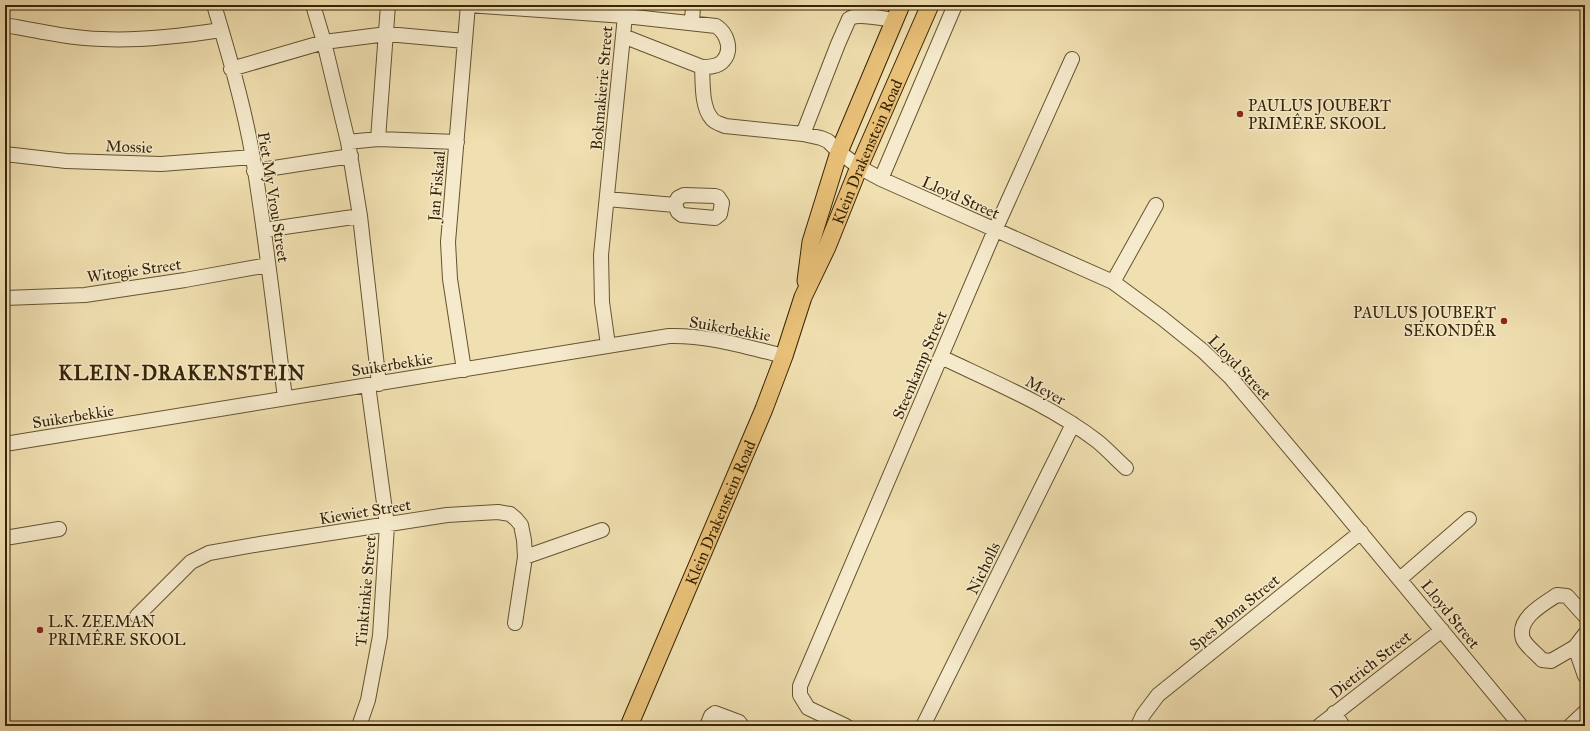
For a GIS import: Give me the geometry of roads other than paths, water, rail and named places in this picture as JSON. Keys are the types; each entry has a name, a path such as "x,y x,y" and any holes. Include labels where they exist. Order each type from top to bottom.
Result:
{"main road":[{"name":"Klein Drakenstein Road","path":"629,726 764,409 784,356 803,297 827,247 859,167 930,5"},
{"name":"Klein Drakenstein Road","path":"803,297 811,242 839,152 898,13"}],"street":[{"name":"Piet My Vrou Street","path":"214,5 241,103 254,164 264,230 285,398"},
{"name":"Tinktinkie Street","path":"313,5 324,42 348,142 360,216 373,384 387,525 380,636 368,700 359,726"},
{"path":"378,139 388,5"},
{"name":"Bokmakierie Street","path":"468,5 585,9 625,16 600,255 602,302 608,345"},
{"name":"Jan Fiskaal","path":"464,370 450,279 448,242 468,5"},
{"path":"692,24 693,5"},
{"path":"881,179 955,5"},
{"path":"803,134 849,19 858,15 898,13"},
{"path":"623,36 702,67 711,67 722,62 728,47 727,38 723,30 716,26 625,16"},
{"path":"5,25 42,32 102,39 143,39 187,36 221,30"},
{"path":"231,69 324,42 386,35 465,41"},
{"name":"Steenkamp Street","path":"846,726 808,708 800,695 800,686 995,230 1072,59"},
{"name":"Lloyd Street","path":"702,67 703,96 707,110 711,118 716,123 725,126 813,135 828,141 839,152 859,167 881,179 1113,282 1162,318 1203,351 1231,378 1361,532 1521,726"},
{"path":"348,142 378,139 457,142"},
{"name":"Mossie","path":"5,154 66,161 161,164 254,164 351,156"},
{"path":"607,199 675,205"},
{"path":"1113,282 1156,205"},
{"path":"264,230 360,216"},
{"name":"Witogie Street","path":"5,298 84,295 268,265"},
{"name":"Suikerbekkie","path":"5,444 669,336 690,335 713,339 784,356"},
{"name":"Meyer","path":"941,356 1027,398 1073,424 1097,442 1126,468"},
{"name":"Nicholls","path":"923,726 1073,424"},
{"name":"Kiewiet Street","path":"137,616 191,562 209,553 447,515 498,512 510,514 516,519 521,525 524,540 525,557 515,623"},
{"path":"1400,579 1469,519"},
{"path":"5,538 59,529"},
{"path":"525,557 602,530"},
{"name":"Spes Bona Street","path":"1138,726 1143,715 1158,695 1361,532"},
{"path":"1585,616 1567,596 1557,595 1540,607 1524,622 1522,628 1524,640 1542,660 1551,661 1575,647 1585,634"},
{"name":"Dietrich Street","path":"1319,726 1442,630"},
{"path":"1575,647 1585,676"},
{"path":"1570,726 1585,712"},
{"path":"707,726 711,716 715,713 739,722 742,726"},
{"path":"1334,713 1343,726"}],"place":[{"name":"PAULUS JOUBERT PRIMÊRE SKOOL","path":"1240,114"},
{"name":"PAULUS JOUBERT SEKONDÊR","path":"1504,321"},
{"name":"L.K. ZEEMAN PRIMÊRE SKOOL","path":"40,630"}],"district":[{"name":"KLEIN-DRAKENSTEIN","path":"182,373"}]}
